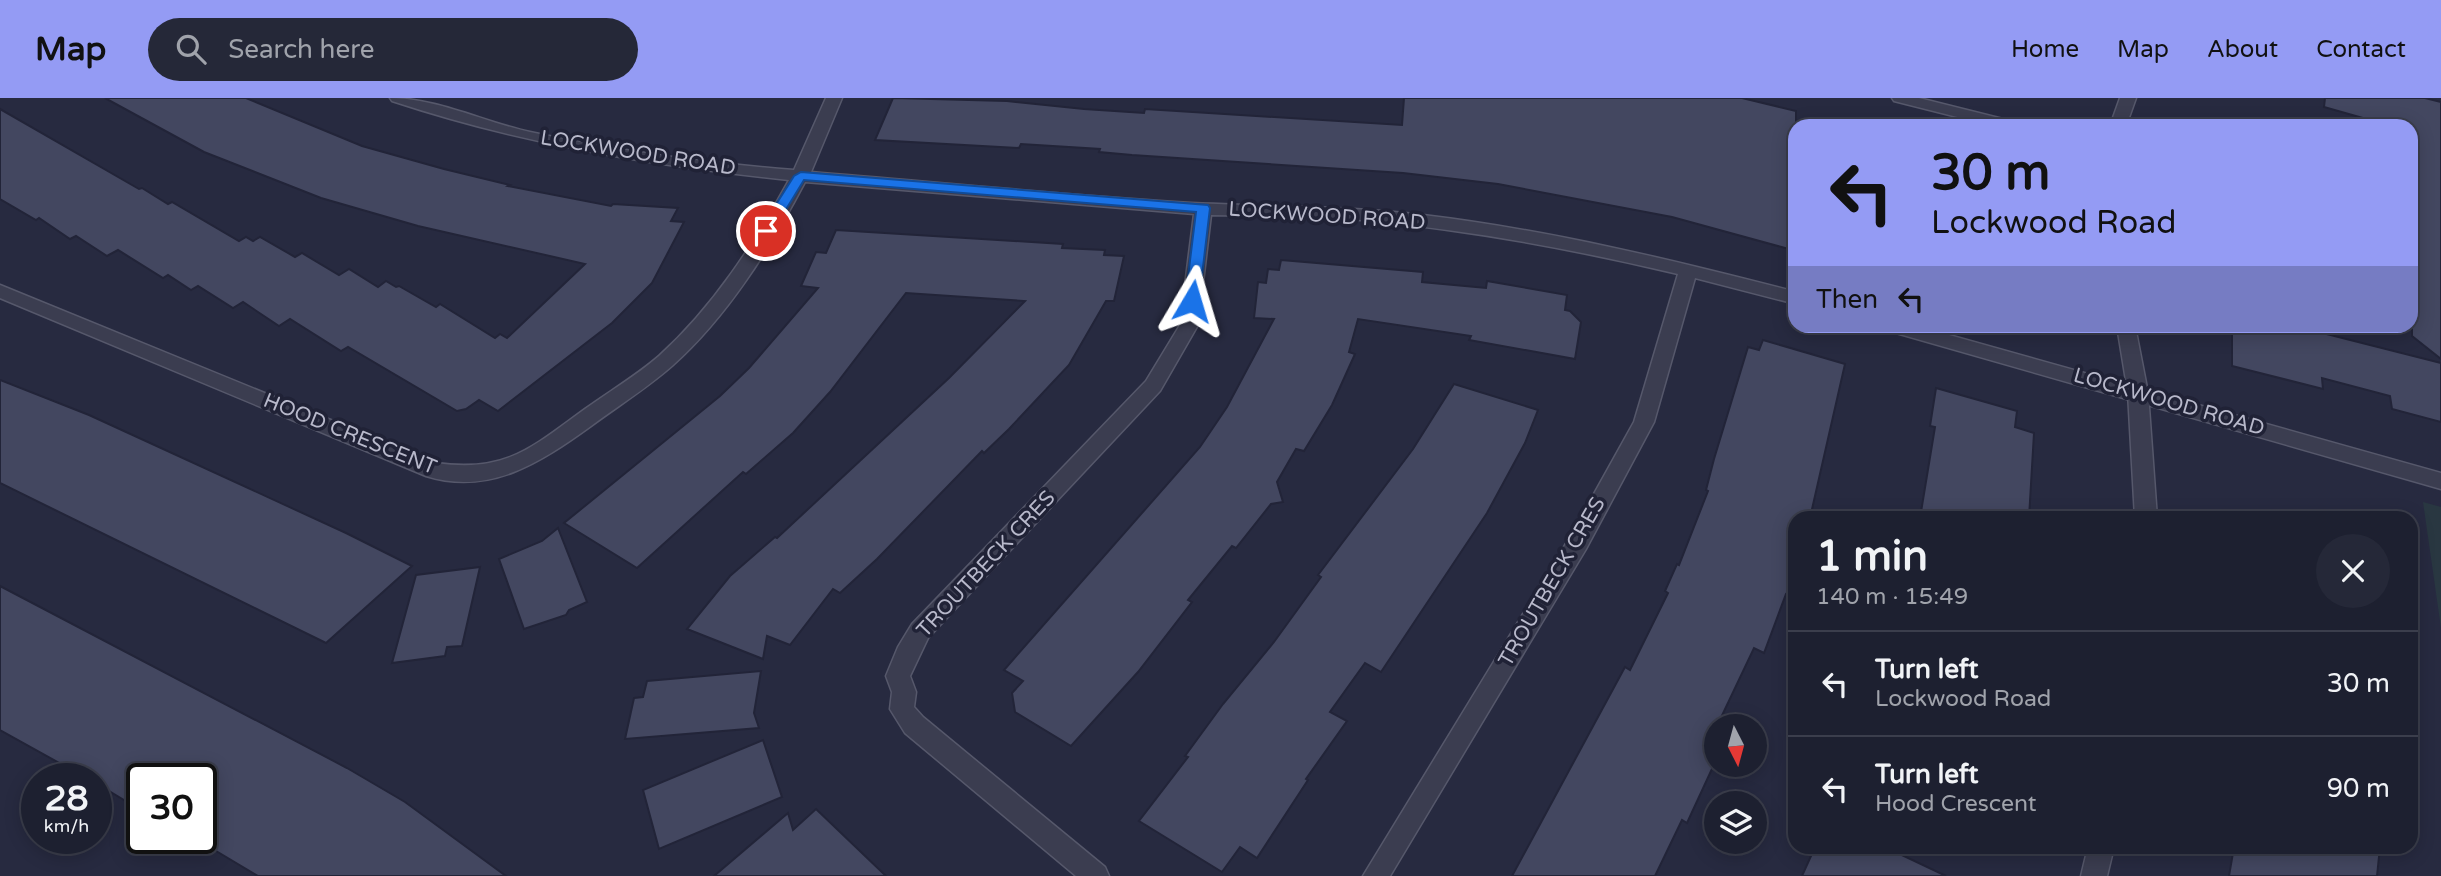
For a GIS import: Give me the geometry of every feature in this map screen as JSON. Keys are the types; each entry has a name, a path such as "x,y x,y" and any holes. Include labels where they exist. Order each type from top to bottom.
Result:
{"street":[{"name":"LOCKWOOD ROAD","path":"398,98 495,127 674,163 801,176 1203,208 1369,214 1500,232 1621,254 1788,296"},
{"name":"HOOD CRESCENT","path":"0,291 433,470 489,475 508,469 542,450 666,361 716,305 744,266 801,176 834,98"},
{"path":"1900,98 1985,119"},
{"path":"2120,119 2128,98"},
{"name":"TROUTBECK CRES","path":"1096,876 914,725 902,709 904,692 898,676 906,654 920,632 1153,386 1189,324 1203,208"},
{"name":"TROUTBECK CRES","path":"1376,876 1578,543 1644,422 1688,270"},
{"name":"LOCKWOOD ROAD","path":"1921,333 2441,481"},
{"path":"2127,333 2138,393 2146,511"},
{"path":"2094,876 2099,854"}],"shaded area":[{"path":"2423,502 2441,507 2441,628"}],"building":[{"path":"105,98 246,98 362,146 510,185 508,186 611,206 678,208 671,221 684,222 652,283 612,323 498,411 479,400 466,409 457,411 348,347 341,351 290,319 279,326 243,302 233,308 198,286 191,290 168,275 163,278 118,250 107,256 76,236 70,239 39,218 36,220 0,199 0,109 139,189 142,188 168,204 172,202 239,241 246,237 253,241 260,237 295,257 302,253 339,275 349,269 378,287 386,281 436,307 440,304 495,338 500,334 507,338 585,264 418,226 321,198 204,152"},
{"path":"893,98 1007,101 1144,113 1145,109 1402,125 1404,98 1742,98 1796,111 1796,119 1788,119 1788,249 1672,217 1498,184 1403,173 1132,155 1099,152 1100,149 1021,144 1019,148 875,140"},
{"path":"2325,98 2425,98 2441,102 2441,359 2412,336 2412,333 2418,333 2418,119 2366,119 2324,107"},
{"path":"836,230 1063,244 1062,248 1105,250 1104,255 1124,256 1114,301 1106,301 1069,365 1009,429 984,453 982,451 877,559 840,593 833,589 790,645 767,636 763,659 687,629 730,576 777,538 949,378 1025,301 906,293 830,392 793,433 746,474 743,472 637,568 564,523 720,396 749,368 818,288 801,286 816,252 826,253"},
{"path":"1281,260 1423,272 1422,282 1486,288 1487,281 1567,295 1565,310 1570,311 1581,322 1575,359 1469,340 1471,336 1358,319 1349,352 1355,354 1332,405 1304,451 1296,449 1277,482 1283,502 1271,504 1236,548 1232,546 1188,600 1192,602 1138,672 1071,746 1015,712 1012,693 1023,681 1004,670 1200,447 1227,407 1274,319 1254,318 1258,282 1266,283 1268,269 1279,270"},
{"path":"2232,333 2323,333 2441,363 2441,422 2392,409 2390,396 2322,378 2323,389 2232,366"},
{"path":"1763,340 1845,364 1812,511 1788,511 1788,595 1786,594 1764,653 1754,648 1723,714 1704,714 1704,777 1708,777 1687,823 1682,820 1655,876 1512,876 1625,667 1630,670 1668,593 1665,591 1677,564 1679,565 1708,491 1706,490 1714,459 1748,347 1759,350"},
{"path":"0,380 89,415 412,566 326,643 0,483"},
{"path":"1454,384 1538,410 1525,443 1487,513 1381,672 1365,663 1330,712 1347,721 1306,779 1308,780 1257,858 1240,847 1222,872 1139,821 1188,757 1185,756 1223,704 1274,642 1321,577 1318,575 1413,449"},
{"path":"1936,388 2017,411 2015,427 2034,433 2029,511 1921,511 1935,427 1930,426"},
{"path":"558,528 587,602 569,610 566,615 524,629 499,559 542,541"},
{"path":"480,567 462,646 447,647 445,656 392,663 416,575"},
{"path":"0,586 347,768 405,802 506,876 258,876 217,852 217,763 126,763 126,801 112,793 112,763 59,763 0,730"},
{"path":"761,671 754,713 759,728 625,739 634,698 643,697 647,681"},
{"path":"763,740 782,797 659,849 643,790"},
{"path":"816,809 886,876 714,876 788,813 793,830"},
{"path":"1812,854 1900,854 1946,876 1802,876"},
{"path":"2233,854 2379,854 2377,876 2229,876"}],"route":[{"path":"766,231 801,176 1203,208 1192,301"}]}
